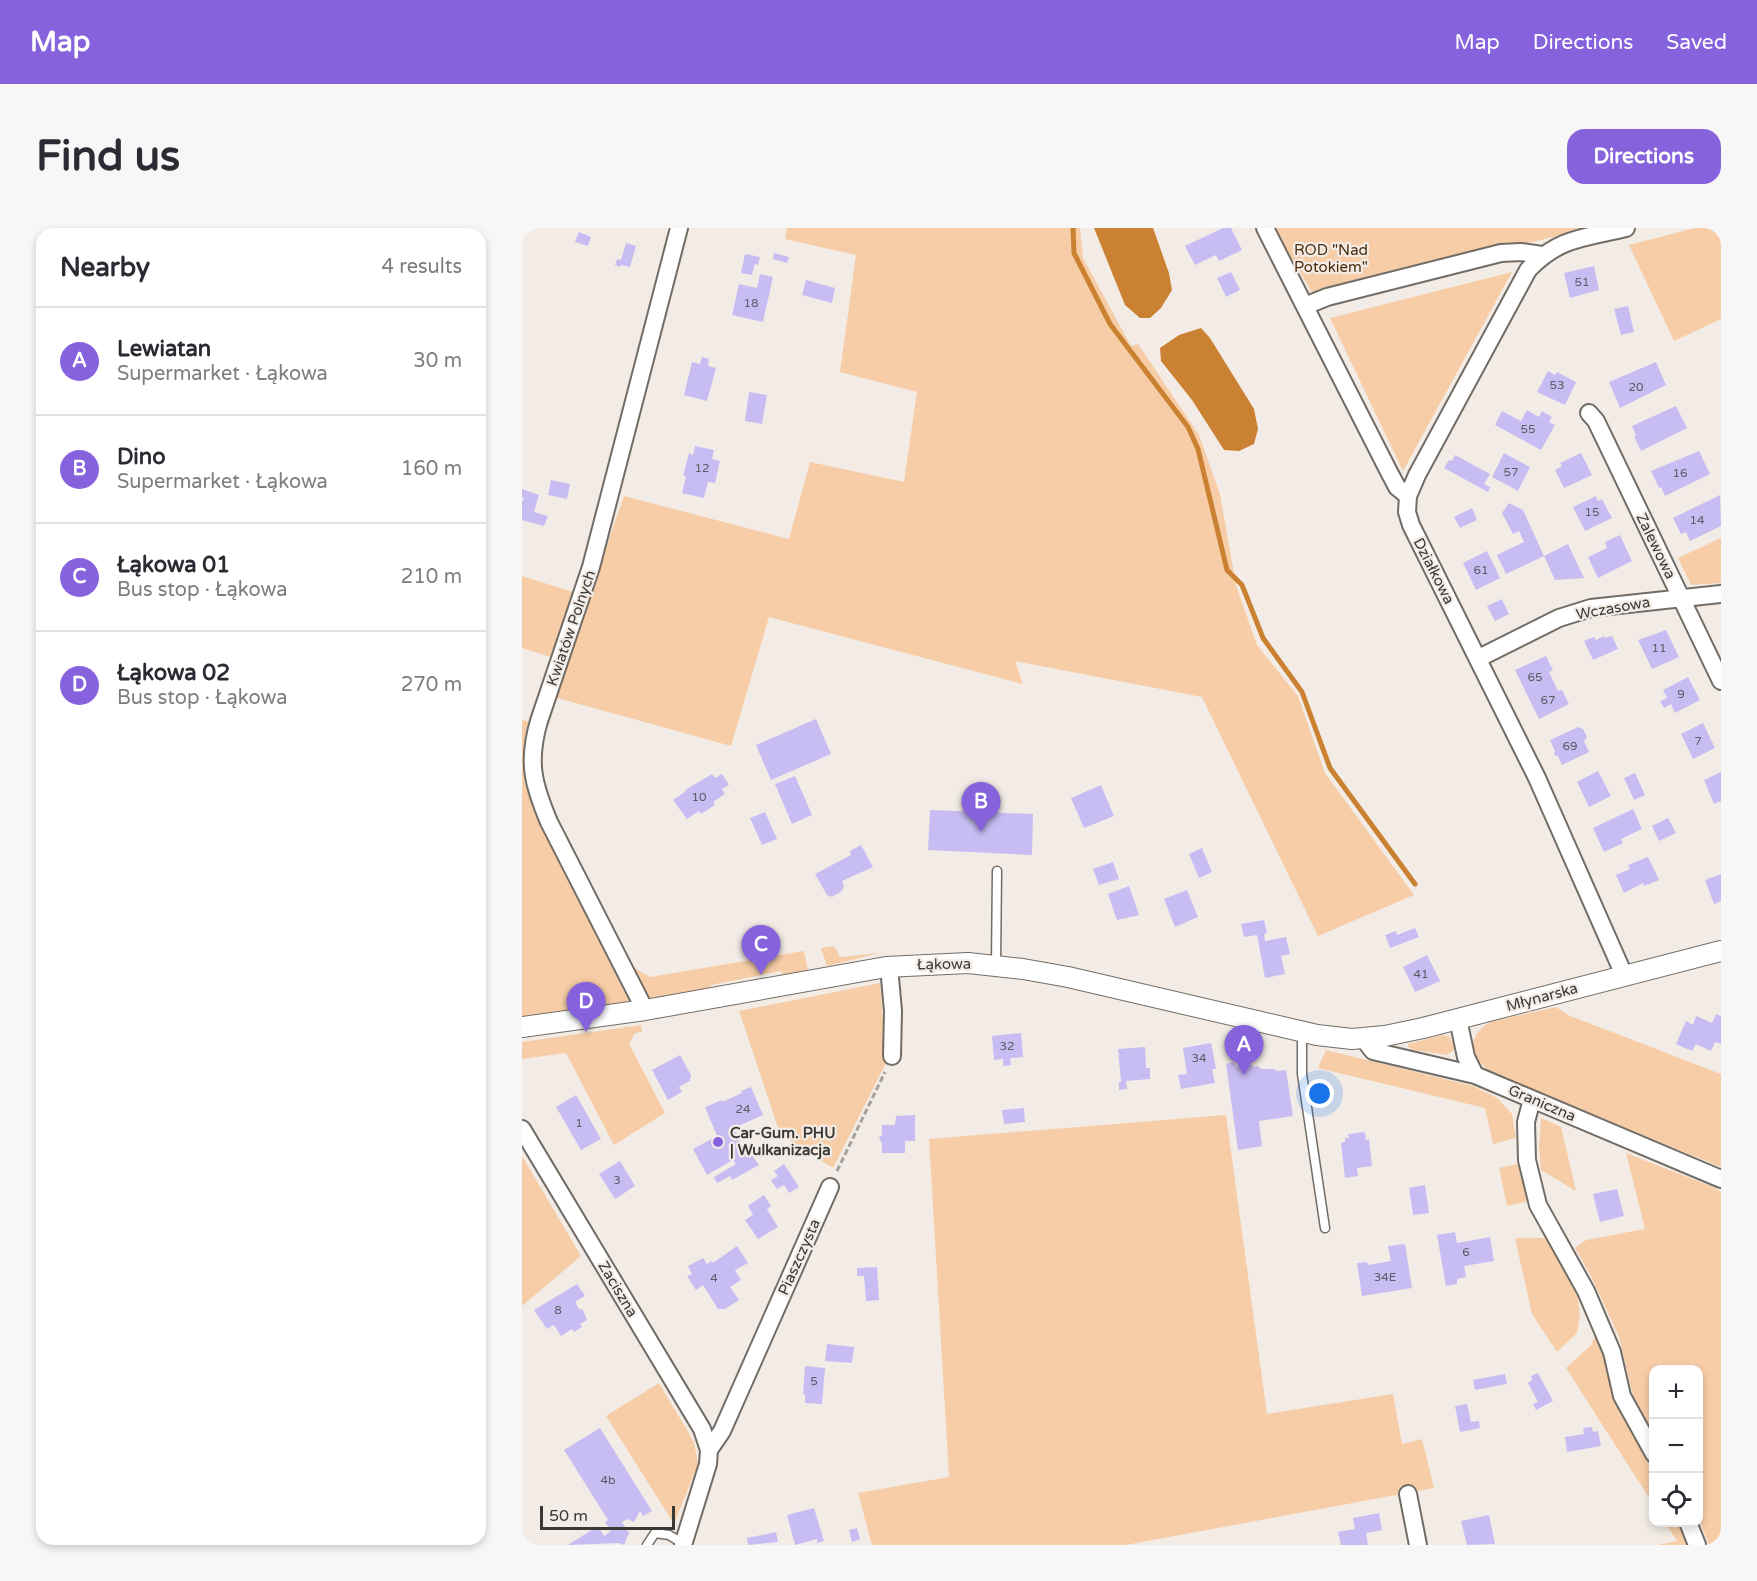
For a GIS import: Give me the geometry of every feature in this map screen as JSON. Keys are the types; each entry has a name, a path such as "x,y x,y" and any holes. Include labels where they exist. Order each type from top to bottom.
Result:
{"street":[{"name":"Kwiatów Polnych","path":"645,1010 549,822 536,792 532,761 533,741 539,721 591,567 679,228"},
{"path":"1265,228 1397,487 1408,496 1417,475 1528,270 1542,255 1566,242 1626,228"},
{"path":"1305,306 1327,297 1501,253 1521,252 1542,255"},
{"name":"Zalewowa","path":"1588,412 1596,421 1721,681"},
{"name":"Działkowa","path":"1408,496 1407,512 1411,525 1537,778 1624,975"},
{"name":"Wczasowa","path":"1479,658 1559,618 1591,608 1721,594"},
{"name":"Młynarska","path":"1363,1038 1414,1030 1721,951"},
{"name":"Łąkowa","path":"522,1028 645,1010 889,967 968,963 1068,977 1302,1032 1352,1039 1363,1038"},
{"path":"889,967 893,1011 892,1056"},
{"path":"1458,1019 1466,1057 1475,1076"},
{"name":"Graniczna","path":"1363,1038 1373,1051 1475,1076 1721,1179"},
{"path":"1532,1099 1526,1122 1527,1160 1538,1205 1586,1291 1612,1352 1622,1396 1649,1447"},
{"name":"Zaciszna","path":"522,1129 702,1430 709,1450"},
{"name":"Piaszczysta","path":"686,1545 708,1464 709,1450 722,1431 830,1187"},
{"path":"1408,1494 1418,1545"},
{"path":"1690,1527 1697,1545"}],"lane":[{"path":"996,966 997,871"},
{"path":"1302,1032 1302,1074 1325,1228"},
{"path":"646,1545 655,1533 669,1535 686,1545"}],"path":[{"path":"830,1187 892,1056"}],"green space":[{"path":"787,228 1080,228 1083,258 1131,346 1138,344 1199,435 1220,494 1236,585 1257,645 1298,696 1325,773 1414,895 1318,936 1202,697 1015,661 1023,684 769,617 731,746 554,697 624,496 789,539 810,462 904,482 917,392 840,372 856,255 785,239"},
{"name":"ROD \"Nad Potokiem\"","path":"1274,228 1591,228 1313,294"},
{"path":"1695,228 1721,228 1721,319 1674,341 1629,245"},
{"path":"1512,272 1403,471 1330,318"},
{"path":"1721,538 1721,583 1691,585 1678,558"},
{"path":"522,576 573,592 554,658 522,648"},
{"path":"522,720 530,722 525,770 536,817 628,991 629,1000 625,1005 522,1018"},
{"path":"834,946 840,957 880,953 827,966 821,948"},
{"path":"804,951 808,970 783,975 781,971 711,985 711,988 650,999 643,991 630,965 650,977"},
{"path":"880,983 883,1022 890,1035 889,1057 833,1168 780,1134 739,1011"},
{"path":"1556,1007 1568,1015 1721,1074 1721,1167 1498,1077 1482,1065 1477,1058 1473,1044 1475,1036 1490,1022"},
{"path":"641,1025 642,1032 635,1033 629,1044 665,1113 614,1145 566,1053 522,1059 522,1042"},
{"path":"1443,1035 1450,1037 1455,1049 1447,1055 1413,1050 1408,1047 1408,1044"},
{"path":"1326,1050 1473,1086 1497,1098 1512,1114 1516,1138 1493,1144 1485,1108 1318,1068"},
{"path":"1226,1115 1267,1414 1393,1394 1402,1444 1422,1439 1434,1488 1126,1545 872,1545 858,1493 949,1477 929,1139"},
{"path":"1541,1118 1561,1127 1576,1191 1541,1170 1539,1148"},
{"path":"1626,1153 1721,1192 1721,1545 1709,1545 1702,1527 1703,1365 1649,1365 1649,1430 1636,1408 1619,1337 1591,1276 1575,1248 1586,1240 1645,1229"},
{"path":"522,1156 581,1256 522,1306"},
{"path":"1522,1163 1530,1201 1507,1206 1499,1168"},
{"path":"1515,1238 1549,1238 1576,1285 1580,1314 1577,1333 1557,1352 1532,1314"},
{"path":"1597,1332 1614,1395 1649,1461 1649,1498 1566,1368 1591,1345"},
{"path":"659,1383 694,1442 698,1464 674,1524 606,1416"},
{"path":"1668,1527 1680,1527 1687,1545 1658,1545 1677,1541"}],"shaded area":[{"path":"1094,228 1153,228 1169,273 1172,290 1161,308 1150,318 1140,318 1125,305"},
{"path":"1201,328 1210,338 1254,409 1258,429 1254,444 1239,451 1224,450 1192,400 1161,361 1160,348 1179,335"}],"building":[{"path":"1223,228 1231,228 1242,250 1219,261 1216,255 1195,265 1185,246"},
{"path":"579,232 591,237 588,246 575,242"},
{"path":"626,243 636,246 630,267 621,265 620,267 615,265 617,259 621,260"},
{"path":"774,253 789,257 787,263 773,259"},
{"path":"745,254 760,257 752,275 741,273"},
{"path":"1594,266 1599,290 1570,298 1564,273"},
{"path":"1231,272 1240,290 1226,297 1217,278"},
{"path":"760,274 773,277 763,322 732,315 739,284 757,288"},
{"path":"806,280 835,288 832,303 802,295"},
{"path":"1628,306 1634,332 1621,335 1614,309"},
{"path":"702,357 709,359 708,366 716,368 707,401 684,395 692,362 700,364"},
{"path":"1656,362 1666,385 1620,408 1609,382"},
{"path":"1548,371 1555,375 1557,372 1576,382 1565,405 1537,392"},
{"path":"749,392 767,395 762,424 745,421"},
{"path":"1676,406 1687,428 1641,451 1632,426"},
{"path":"1527,410 1539,417 1542,411 1552,417 1549,422 1555,425 1541,450 1495,425 1502,411 1521,421"},
{"path":"695,446 714,450 712,459 720,461 715,483 708,482 704,498 682,493 686,476 683,476 689,453 693,455"},
{"path":"1699,451 1710,474 1665,496 1651,471"},
{"path":"1504,453 1530,467 1518,491 1492,477"},
{"path":"1581,453 1592,475 1564,488 1555,470 1562,466 1560,463"},
{"path":"1455,455 1490,474 1484,484 1490,487 1488,492 1444,468"},
{"path":"551,480 570,484 567,499 548,495"},
{"path":"522,489 539,495 534,512 548,516 544,526 522,520 524,498"},
{"path":"1720,495 1721,526 1690,541 1686,532 1681,534 1673,518"},
{"path":"1596,496 1598,501 1602,499 1612,518 1585,531 1573,507"},
{"path":"1509,503 1523,510 1544,556 1506,574 1497,555 1524,542 1519,531 1513,534 1502,513"},
{"path":"1472,508 1477,520 1460,528 1454,517"},
{"path":"1620,535 1632,561 1598,578 1588,557 1607,548 1605,542"},
{"path":"1568,544 1584,578 1555,580 1544,556"},
{"path":"1487,551 1500,578 1476,590 1463,563"},
{"path":"1502,599 1509,614 1495,621 1487,606"},
{"path":"1666,630 1679,657 1652,669 1638,640"},
{"path":"1604,636 1605,638 1612,636 1618,649 1593,660 1584,641 1594,637 1596,640"},
{"path":"1546,656 1553,670 1549,672 1558,691 1562,690 1569,704 1539,719 1515,670"},
{"path":"1688,677 1700,700 1675,713 1671,704 1664,708 1660,701 1667,698 1663,690"},
{"path":"816,719 831,754 771,780 756,745"},
{"path":"1703,723 1715,748 1693,759 1681,734"},
{"path":"1578,727 1583,729 1587,737 1584,741 1589,752 1562,765 1558,756 1554,755 1555,751 1550,740"},
{"path":"1598,771 1611,796 1589,807 1577,782"},
{"path":"1721,772 1721,801 1714,804 1704,780"},
{"path":"1635,773 1645,795 1634,800 1624,778"},
{"path":"712,774 715,778 722,774 729,785 722,789 725,794 713,802 715,805 687,819 673,800"},
{"path":"795,776 812,815 792,824 775,784"},
{"path":"1101,785 1114,816 1084,828 1071,798"},
{"path":"1633,809 1642,829 1621,839 1623,843 1604,852 1593,828"},
{"path":"930,810 1033,814 1032,855 928,850"},
{"path":"765,812 777,839 762,845 750,818"},
{"path":"1668,818 1676,833 1659,841 1652,826"},
{"path":"861,845 873,867 842,881 844,885 842,891 832,897 827,895 815,874 851,855 850,851"},
{"path":"1202,848 1212,872 1199,878 1189,854"},
{"path":"1648,857 1659,880 1644,886 1643,883 1624,893 1616,875 1630,869 1628,865"},
{"path":"1113,862 1119,879 1099,885 1093,869"},
{"path":"1721,874 1721,901 1714,904 1705,880"},
{"path":"1129,886 1139,915 1117,920 1108,894"},
{"path":"1187,890 1198,917 1175,927 1164,899"},
{"path":"1264,920 1267,933 1264,934 1265,941 1286,937 1290,954 1281,956 1285,974 1265,978 1257,935 1244,937 1241,924"},
{"path":"1415,928 1419,937 1390,948 1385,935 1396,931 1397,935"},
{"path":"1427,955 1440,981 1415,992 1403,967"},
{"path":"1716,1014 1721,1016 1721,1044 1715,1042 1711,1051 1696,1044 1692,1051 1676,1044 1686,1021 1693,1025 1696,1016 1712,1023"},
{"path":"1021,1033 1023,1057 1010,1058 1011,1065 1003,1066 1003,1059 994,1060 992,1036"},
{"path":"1211,1043 1216,1069 1212,1069 1215,1083 1181,1089 1178,1075 1187,1074 1183,1048"},
{"path":"1145,1047 1146,1068 1150,1068 1150,1079 1126,1081 1127,1089 1119,1090 1119,1082 1121,1082 1118,1049"},
{"path":"680,1055 691,1075 690,1081 679,1087 682,1092 668,1100 652,1070"},
{"path":"1233,1062 1237,1067 1253,1065 1261,1069 1286,1070 1293,1116 1259,1121 1262,1146 1238,1150 1226,1064"},
{"path":"751,1087 763,1115 734,1128 745,1154 750,1152 759,1165 732,1180 730,1176 717,1183 714,1177 736,1164 733,1160 707,1175 693,1149 717,1136 705,1107 722,1100 722,1102"},
{"path":"576,1095 601,1139 581,1150 556,1107"},
{"path":"1024,1108 1025,1122 1004,1124 1002,1110"},
{"path":"915,1115 915,1141 905,1141 905,1153 882,1153 879,1137 882,1135 882,1125 895,1125 896,1116"},
{"path":"1365,1132 1366,1140 1369,1139 1372,1166 1357,1168 1358,1176 1345,1178 1341,1143 1345,1142 1345,1138 1349,1138 1348,1134"},
{"path":"620,1161 635,1186 615,1199 599,1174"},
{"path":"784,1164 799,1187 789,1193 784,1185 777,1189 771,1180 778,1176 774,1171"},
{"path":"1425,1185 1429,1213 1413,1215 1409,1188"},
{"path":"1617,1189 1624,1216 1600,1222 1593,1194"},
{"path":"764,1195 771,1206 767,1209 778,1227 758,1239 745,1220 753,1215 748,1206"},
{"path":"1455,1232 1457,1243 1490,1237 1494,1261 1464,1266 1466,1277 1457,1279 1457,1284 1446,1286 1437,1235"},
{"path":"1405,1244 1412,1288 1362,1296 1357,1263 1367,1262 1368,1265 1391,1261 1388,1246"},
{"path":"737,1246 748,1263 735,1270 741,1280 730,1287 739,1300 725,1309 718,1309 703,1285 696,1290 687,1276 692,1274 688,1266 703,1258 707,1264 712,1261 713,1263"},
{"path":"877,1267 879,1300 866,1301 864,1276 857,1276 857,1268"},
{"path":"577,1284 585,1296 576,1301 576,1304 579,1309 583,1310 587,1320 580,1324 582,1327 574,1332 572,1329 561,1336 554,1325 547,1329 534,1310"},
{"path":"827,1344 854,1347 852,1363 825,1361"},
{"path":"805,1366 825,1368 822,1404 805,1403 805,1394 803,1394"},
{"path":"1538,1373 1553,1401 1536,1410 1533,1404 1538,1402 1528,1383 1532,1380 1531,1376"},
{"path":"1505,1374 1507,1384 1475,1390 1473,1380"},
{"path":"1467,1404 1471,1422 1479,1421 1480,1428 1460,1432 1455,1406"},
{"path":"1592,1427 1593,1432 1598,1431 1601,1446 1567,1452 1565,1437 1584,1434 1583,1428"},
{"path":"600,1428 652,1511 643,1516 640,1511 634,1522 627,1519 622,1522 629,1533 624,1545 619,1543 568,1545 598,1526 604,1536 611,1531 605,1522 608,1520 564,1450"},
{"path":"814,1508 824,1541 817,1543 817,1539 795,1545 787,1515"},
{"path":"1379,1513 1382,1530 1366,1533 1368,1545 1341,1545 1338,1532 1355,1529 1353,1518"},
{"path":"1489,1515 1495,1544 1467,1545 1461,1521"},
{"path":"857,1528 860,1539 852,1542 849,1530"},
{"path":"776,1532 778,1542 748,1545 747,1538"}],"waterway":[{"path":"1073,228 1074,253 1110,324 1188,427 1198,449 1227,570 1242,585 1263,638 1302,692 1330,768 1415,884"}],"place":[{"name":"Dino","path":"981,832"},
{"name":"Łąkowa 01","path":"761,975"},
{"name":"Łąkowa 02","path":"586,1032"},
{"name":"Lewiatan","path":"1244,1075"},
{"name":"Car-Gum. PHU | Wulkanizacja","path":"718,1142"}]}
